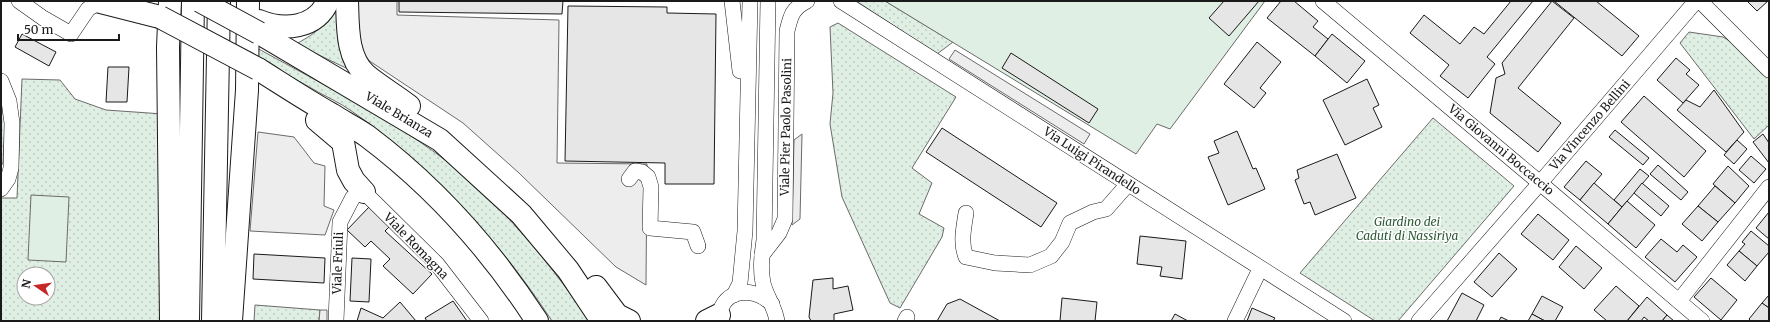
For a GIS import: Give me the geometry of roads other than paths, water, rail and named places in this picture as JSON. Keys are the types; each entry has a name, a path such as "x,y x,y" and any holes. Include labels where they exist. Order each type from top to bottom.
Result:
{"highway":[{"path":"131,1 165,9 258,69 366,135 422,182 455,215 485,248 513,283 537,321"},
{"path":"188,321 204,1"},
{"path":"204,1 213,321"},
{"name":"Viale Brianza","path":"204,1 259,27 440,140 521,214 568,270 602,321"},
{"path":"231,321 247,90 248,1"},
{"path":"259,27 267,24 285,28 303,24 319,13 328,1"},
{"path":"347,1 349,36 356,62 365,74 431,121 440,140"},
{"path":"98,2 165,9"},
{"path":"165,9 168,47 171,321"},
{"path":"258,69 300,107 340,138 345,144 347,165 350,176 364,192"},
{"path":"568,270 585,273 617,315 629,321"}],"street":[{"path":"19,1 43,18 71,34 88,9 98,2"},
{"path":"732,1 747,124"},
{"path":"715,319 724,304 734,295 740,283 742,266 745,231 750,1"},
{"name":"Viale Pier Paolo Pasolini","path":"768,1 761,266 764,284 777,321"},
{"name":"Viale Pier Paolo Pasolini","path":"762,255 779,233 784,219 787,31 791,14 799,5 807,1"},
{"name":"Via Luigi Pirandello","path":"841,1 1260,269 1344,321"},
{"name":"Via Giovanni Boccaccio","path":"1323,1 1702,321"},
{"name":"Via Vincenzo Bellini","path":"1419,321 1696,1"},
{"path":"1700,1 1769,70"},
{"path":"1,81 9,101 12,123 11,168 8,179 1,189"},
{"path":"629,178 635,171 642,172 648,177 651,187 650,228 693,232 698,246"},
{"path":"966,213 963,239 966,257 995,263 1030,265 1051,256 1062,242 1070,223 1093,212 1106,209 1128,184"},
{"path":"1679,301 1769,187"},
{"name":"Viale Friuli","path":"336,321 340,222 353,197 364,192"},
{"name":"Viale Romagna","path":"364,192 437,264 481,321"},
{"path":"1235,321 1260,269"},
{"path":"734,295 744,292 755,292 765,297 772,305"}],"park label":[{"name":"Giardino dei Caduti di Nassiriya","path":"1407,229"}]}
